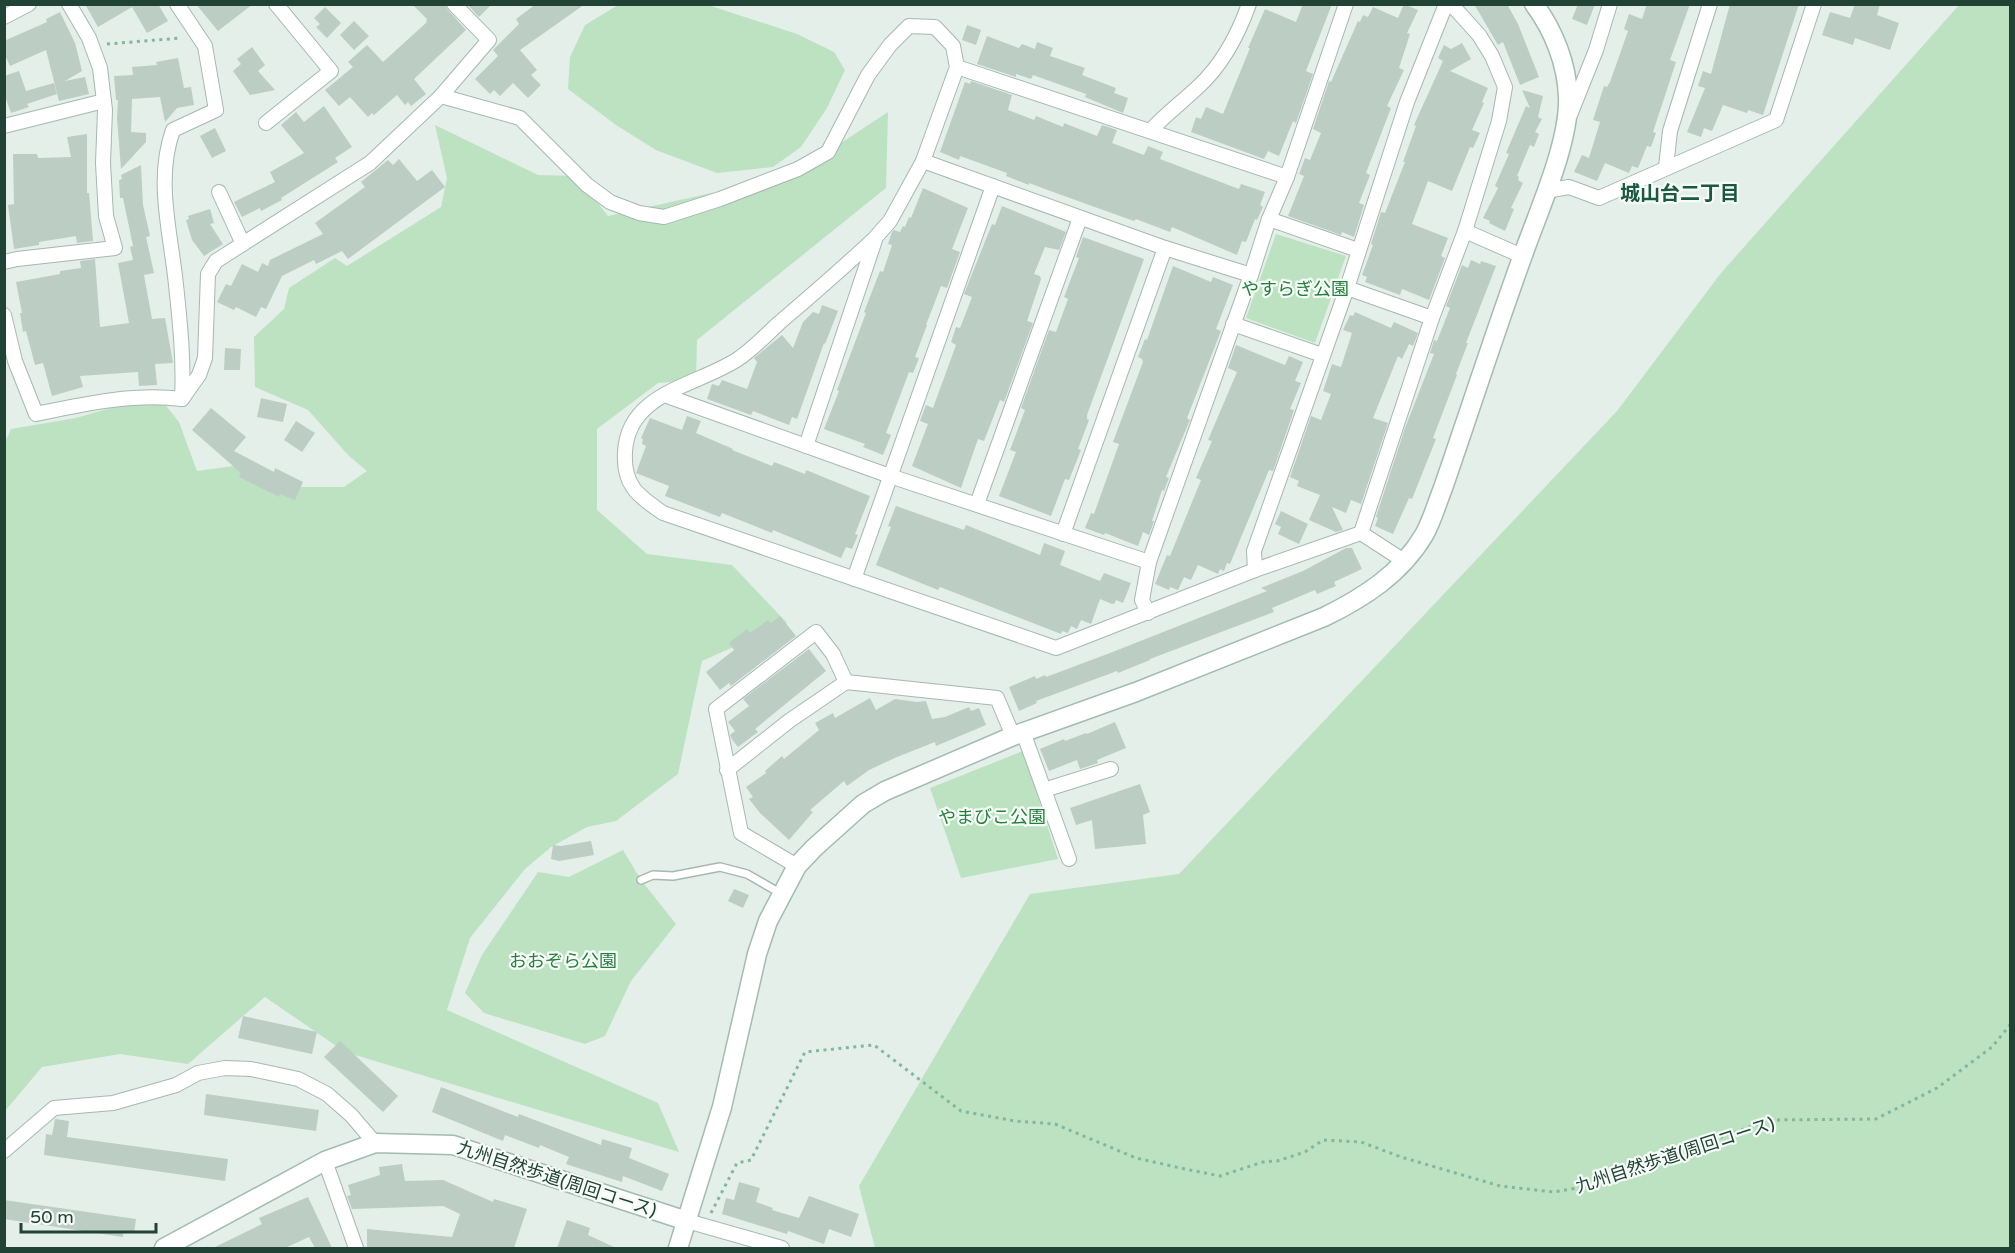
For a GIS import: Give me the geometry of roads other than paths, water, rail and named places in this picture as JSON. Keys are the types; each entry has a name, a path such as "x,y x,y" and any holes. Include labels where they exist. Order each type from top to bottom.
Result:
{"street":[{"path":"4,17 29,4"},
{"path":"4,262 116,248 106,216 103,163 104,101 100,68 92,45 69,4"},
{"path":"177,4 205,46 216,110 173,130 167,146 164,174 166,214 176,284 183,376 182,399"},
{"path":"266,123 331,71 276,4"},
{"path":"182,399 199,375 206,358 208,274 216,261 370,163 441,96 489,40 454,4"},
{"path":"1150,130 1199,86 1225,56 1249,4"},
{"path":"1148,613 1142,600 1149,562 1269,219 1287,177 1346,4"},
{"path":"1255,570 1254,551 1347,288 1407,102 1446,4"},
{"path":"1361,533 1432,318 1465,231 1499,121 1505,87 1492,56 1483,42 1451,4"},
{"path":"1534,4 1553,35 1565,71 1568,99 1565,128"},
{"path":"678,1248 696,1223 757,954 768,921 797,866 863,804 885,791 1018,734 1136,692 1324,617 1354,602 1374,589 1404,561 1424,535 1443,488 1546,192 1565,128 1596,51 1610,4"},
{"path":"1666,167 1670,131 1710,4"},
{"path":"1546,192 1569,187 1599,198 1776,120 1814,4"},
{"path":"441,96 520,118 587,185 610,202 639,213 664,217 720,199 798,169 828,152 868,75 890,45 909,26 935,27 953,46 957,67 923,161 890,221 875,238 738,359 664,395 639,411 625,438 624,465 627,480 639,497 663,513 1056,648 1255,570 1361,533"},
{"path":"957,67 1287,177"},
{"path":"4,126 104,101"},
{"path":"923,161 1165,248 1251,275"},
{"path":"854,579 993,186"},
{"path":"219,192 243,244"},
{"path":"977,504 1080,218"},
{"path":"1269,219 1358,250"},
{"path":"1465,231 1522,256"},
{"path":"806,446 875,238"},
{"path":"1064,534 1165,248"},
{"path":"1347,288 1432,318"},
{"path":"4,315 15,361 36,414 102,401 166,397 182,399"},
{"path":"1233,324 1322,355"},
{"path":"664,395 890,476 1149,562"},
{"path":"1361,533 1404,561"},
{"path":"797,866 741,833 717,709 816,632 833,654 846,682"},
{"path":"727,770 789,721 846,682 997,698 1018,734 1044,790 1069,859"},
{"path":"1044,790 1111,769"},
{"path":"4,1151 54,1108 113,1103 167,1088 198,1073 225,1068 251,1069 298,1079 327,1094 351,1115 375,1143"},
{"name":"九州自然歩道(周回コース)","path":"164,1248 325,1161 375,1143 453,1145 696,1223"},
{"path":"325,1161 356,1248"},
{"path":"696,1223 782,1248"}],"lane":[{"path":"641,880 652,875 673,876 720,867 747,874 782,894"}],"district":[{"name":"城山台二丁目","path":"1680,193"}],"park label":[{"name":"やすらぎ公園","path":"1295,289"},
{"name":"やまびこ公園","path":"992,817"},
{"name":"おおぞら公園","path":"563,961"}]}
